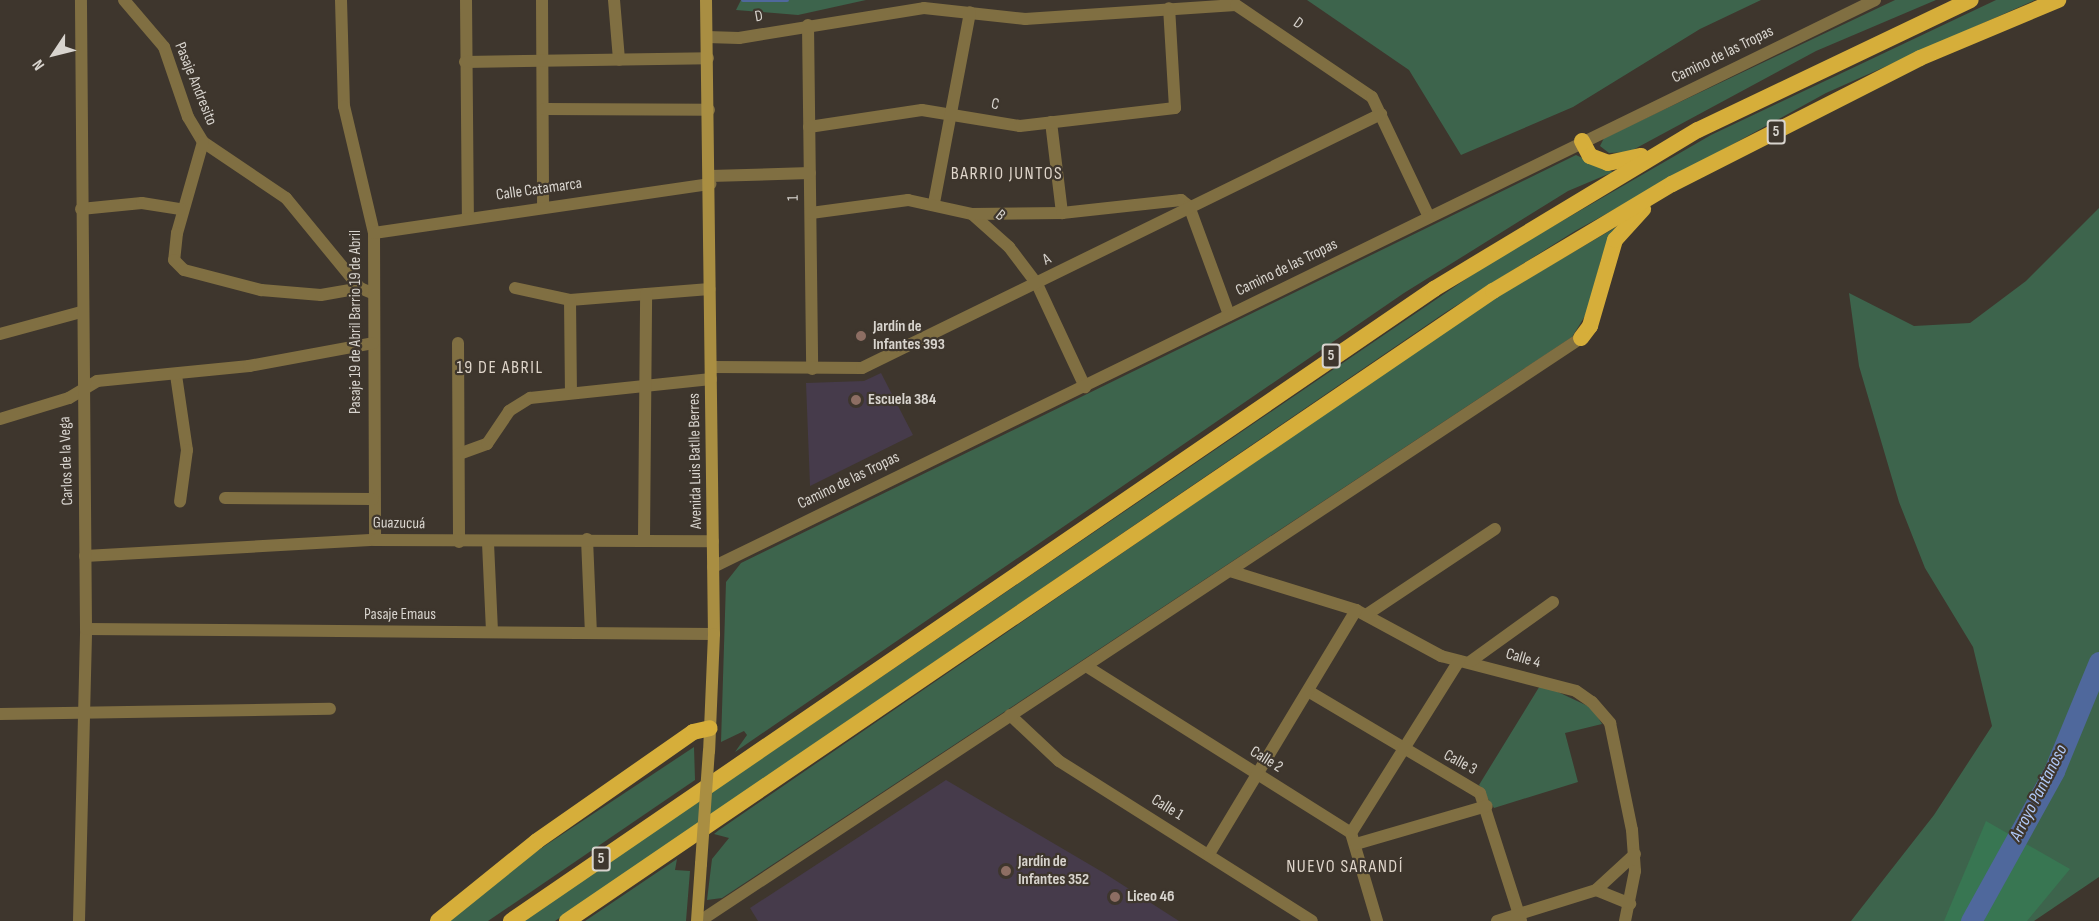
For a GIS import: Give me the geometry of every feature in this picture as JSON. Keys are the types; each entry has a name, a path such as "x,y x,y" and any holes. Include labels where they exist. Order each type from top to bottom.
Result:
{"highway":[{"name":"5","path":"511,921 1314,367 1675,143 1820,68 1971,0"},
{"name":"5","path":"567,921 1333,395 1672,184 1920,58 2058,0"},
{"path":"1582,141 1590,156 1608,163 1675,143"},
{"path":"1581,338 1590,326 1616,240 1672,184"},
{"path":"438,921 537,841 693,732 710,728"}],"main road":[{"name":"Avenida Luis Batlle Berres","path":"699,921 714,634 706,0"}],"street":[{"name":"Carlos de la Vega","path":"79,921 86,629 81,388 81,0"},
{"name":"Pasaje Andresito","path":"124,0 164,47 188,117 203,142 293,204 360,288 372,293"},
{"name":"Pasaje 19 de Abril Barrio 19 de Abril","path":"341,0 344,106 374,233 372,293 375,540"},
{"path":"466,0 468,217"},
{"path":"542,0 543,206"},
{"path":"614,0 619,60"},
{"name":"Camino de las Tropas","path":"713,567 1875,0"},
{"name":"D","path":"707,37 739,38 924,8 1025,19 1169,8 1245,9 1365,91 1381,114 1429,217"},
{"name":"C","path":"809,127 922,110 1020,126 1175,108 1169,8"},
{"path":"934,203 970,12"},
{"name":"1","path":"808,26 812,369"},
{"path":"465,62 708,58"},
{"path":"544,110 709,110"},
{"name":"A","path":"459,454 487,444 514,405 572,390 643,386 711,373 862,368 1381,114"},
{"path":"1051,122 1062,213"},
{"path":"203,142 181,209 174,260 184,270 261,290 321,295 360,288"},
{"name":"Calle Catamarca","path":"374,233 710,180 810,173"},
{"name":"B","path":"811,213 885,200 934,203 972,214 1010,247 1037,284 1085,387"},
{"path":"972,214 1062,213 1181,200 1189,206 1229,315"},
{"path":"81,209 141,203 181,209"},
{"path":"514,288 570,300 710,289"},
{"path":"644,538 643,386 646,294"},
{"path":"570,300 572,390"},
{"path":"0,334 81,312"},
{"path":"699,921 1581,338"},
{"path":"0,419 69,398 81,388 97,381 176,375 373,343"},
{"path":"458,343 459,542"},
{"path":"176,375 187,450 180,502"},
{"path":"225,498 373,499"},
{"path":"1209,854 1308,691 1361,612 1495,529"},
{"name":"Guazucuá","path":"85,556 375,540 488,543 644,538 713,541"},
{"path":"586,539 591,633"},
{"path":"488,543 492,632"},
{"name":"Calle 4","path":"1230,571 1361,612 1465,661 1576,692 1603,712 1610,723 1635,854 1630,904 1625,921"},
{"path":"1377,921 1353,838 1403,751 1465,661 1553,602"},
{"name":"Pasaje Emaus","path":"86,629 714,634"},
{"name":"Calle 2","path":"1086,666 1258,774 1353,838"},
{"name":"Calle 3","path":"1308,691 1403,751 1480,793 1487,806 1521,917"},
{"path":"0,714 330,709"},
{"name":"Calle 1","path":"1010,716 1059,760 1312,921"},
{"path":"1353,838 1487,806"},
{"path":"1497,921 1521,917 1596,890 1635,854"},
{"path":"1596,890 1630,904"}],"shaded area":[{"path":"881,373 913,435 810,486 806,383 864,381"},
{"path":"946,780 1104,873 1179,921 758,921 750,908"}],"green space":[{"path":"741,0 866,0 798,15 736,10"},
{"path":"1307,0 1761,0 1700,29 1573,107 1461,155 1409,70"},
{"path":"1895,0 1936,0 1816,51 1629,152 1609,153 1600,146 1604,138"},
{"path":"1996,0 2035,0 1826,93 1575,231 1446,312 555,921 523,921 1491,262 1711,135"},
{"path":"1576,155 1613,172 1568,191 1404,293 735,752 747,735 744,731 721,742 726,582 741,563"},
{"path":"2099,208 2099,877 2034,921 1851,921 1934,815 1992,726 1973,647 1925,568 1899,502 1859,366 1849,293 1914,326 1970,323 2026,281"},
{"path":"1618,226 1601,259 1588,311 1572,337 722,898 707,900 712,859 729,838 714,834 719,830 1488,302"},
{"path":"1541,684 1592,708 1602,724 1565,733 1578,782 1494,808 1479,785"},
{"path":"694,747 695,780 488,921 449,921 528,857"},
{"path":"1986,821 2070,869 2027,921 1944,921"},
{"path":"677,859 675,870 690,871 686,921 585,921"}],"waterway":[{"path":"743,0 787,0"},
{"name":"Arroyo Pantanoso","path":"1971,921 2054,771 2099,662"}],"place":[{"name":"Jardín de Infantes 393","path":"861,336"},
{"name":"Escuela 384","path":"856,400"},
{"name":"Jardín de Infantes 352","path":"1006,871"},
{"name":"Liceo 46","path":"1115,897"}],"district":[{"name":"BARRIO JUNTOS","path":"1007,174"},
{"name":"19 DE ABRIL","path":"500,368"},
{"name":"NUEVO SARANDÍ","path":"1345,867"}]}
